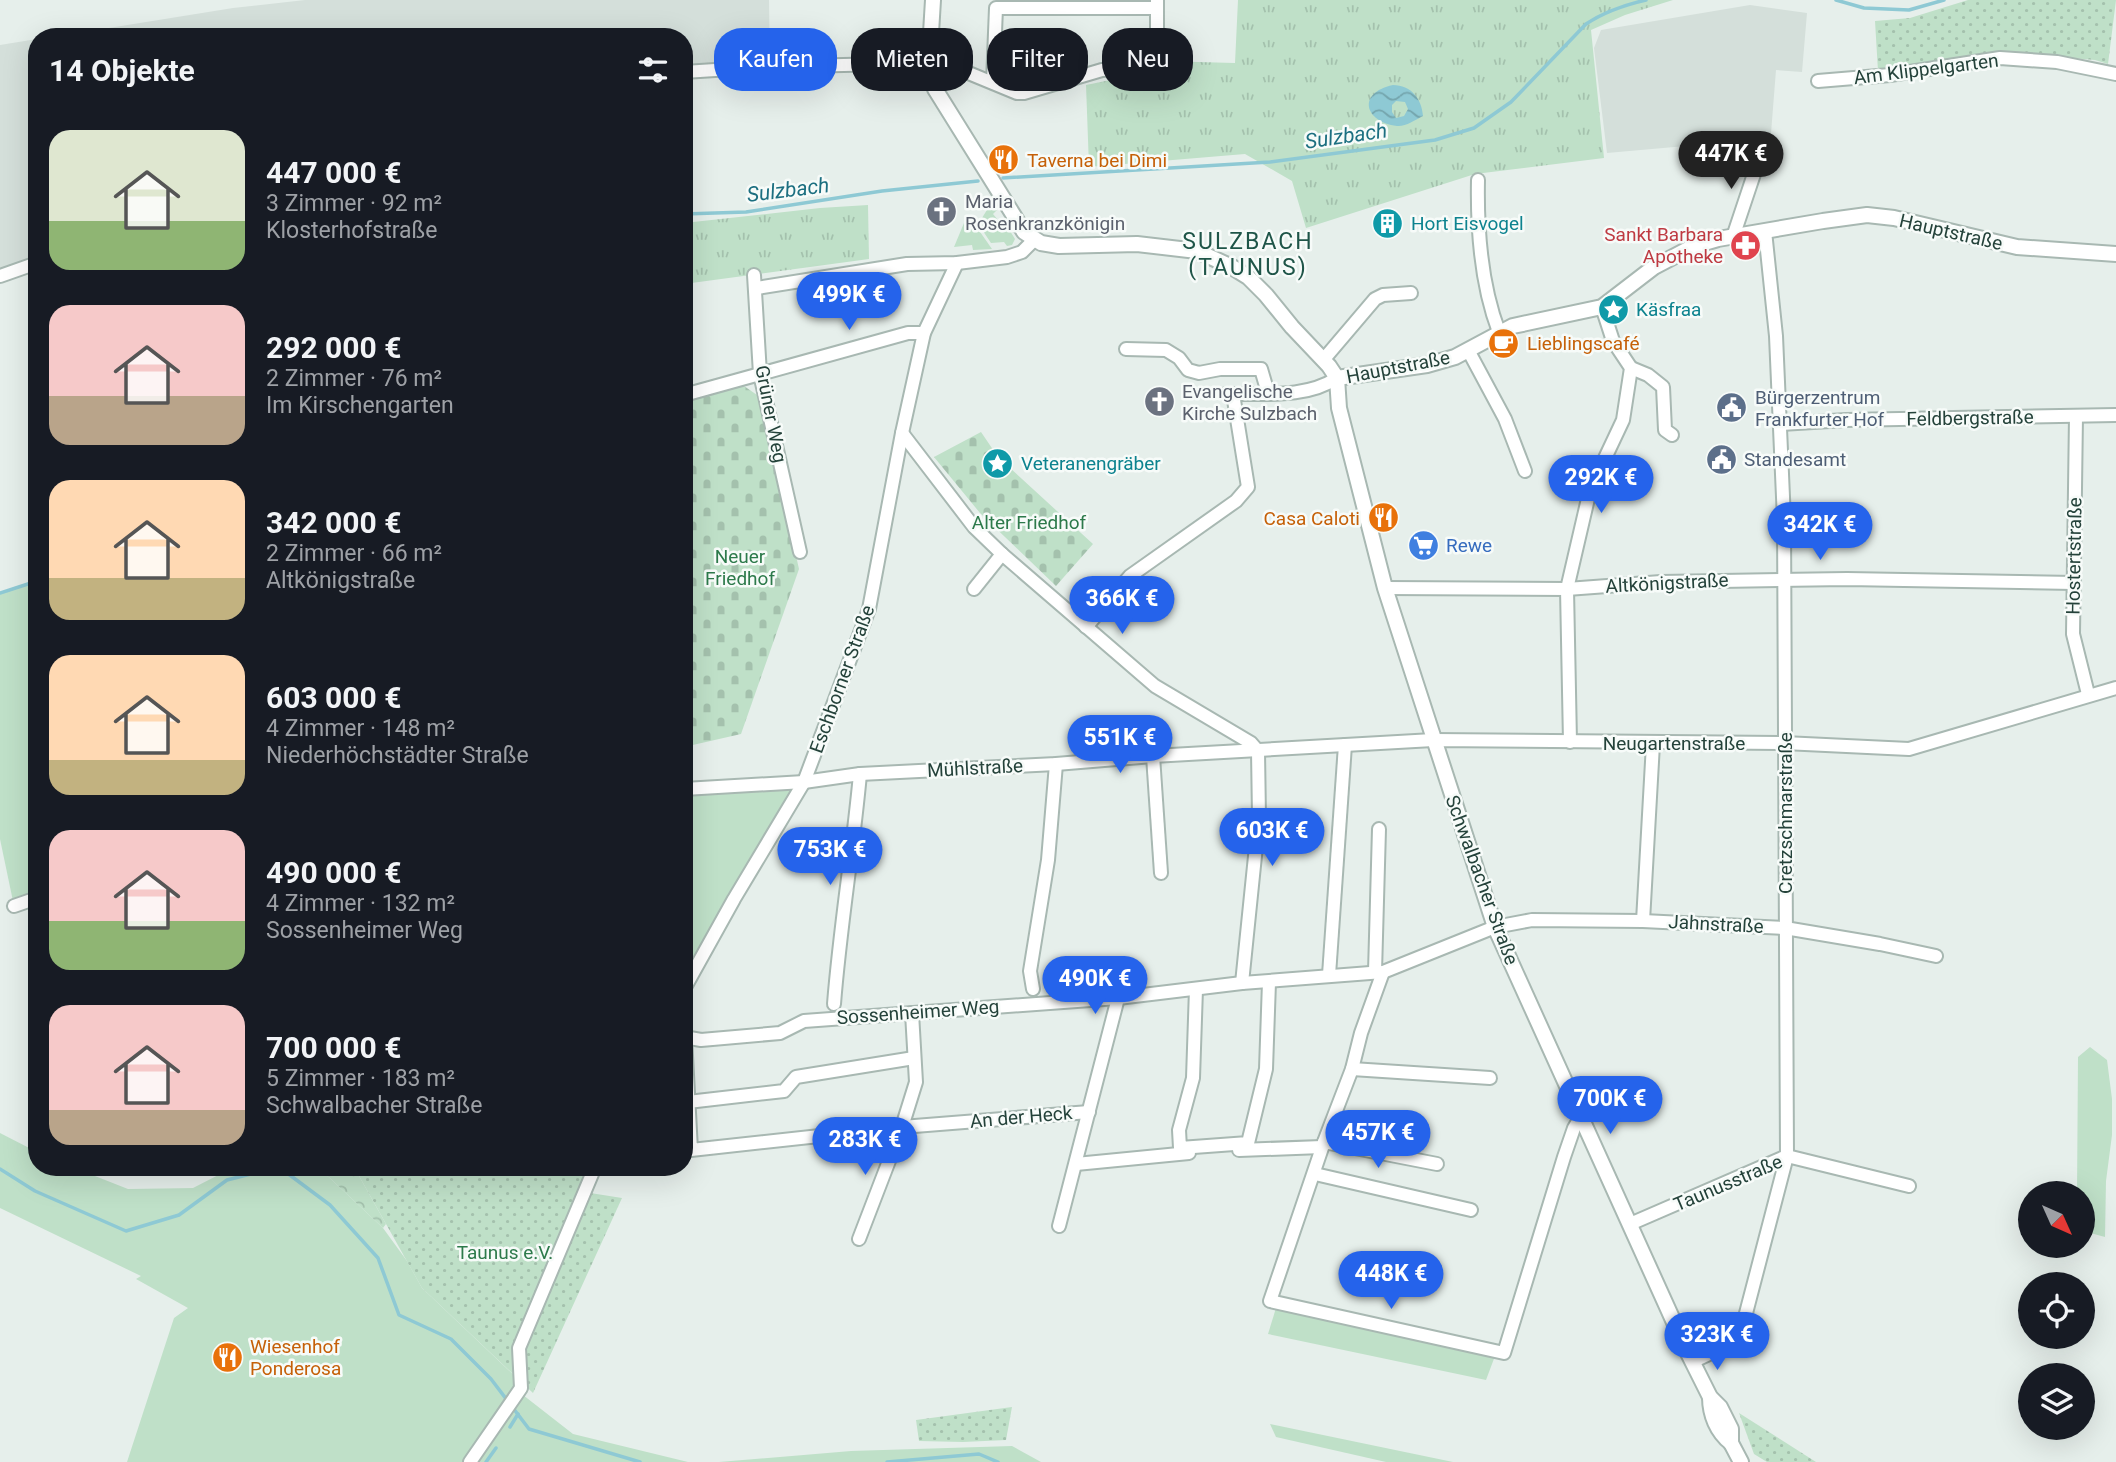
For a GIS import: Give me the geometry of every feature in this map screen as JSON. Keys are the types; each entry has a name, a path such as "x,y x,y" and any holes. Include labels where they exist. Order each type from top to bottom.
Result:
{"street":[{"path":"931,28 933,0"},
{"path":"995,28 996,8 1156,4 1157,45 1151,57 1137,67 1110,68 1088,74"},
{"name":"Am Klippelgarten","path":"1818,81 1890,75 2000,58 2057,62 2116,74"},
{"path":"693,72 851,65"},
{"path":"936,91 1013,217 1034,240 1022,252 1007,257 957,264"},
{"path":"1733,237 1760,156"},
{"path":"1478,180 1477,224 1485,278 1499,332"},
{"name":"Hauptstraße","path":"1034,240 1059,246 1159,245 1212,256 1256,285 1324,359 1337,378 1427,365 1455,357 1513,326 1602,307 1654,267 1684,250 1706,242 1867,215 1894,218 2017,247 2116,254"},
{"name":"Cretzschmarstraße","path":"1694,1361 1739,1340 1787,1156 1782,424 1765,232"},
{"name":"Grüner Weg","path":"800,552 760,374 756,281 907,264 957,264"},
{"name":"Eschborner Straße","path":"693,973 804,782 869,609 924,333 957,264"},
{"path":"0,276 28,266"},
{"path":"1324,359 1375,299 1383,295 1411,293"},
{"path":"1602,307 1613,341 1630,368 1648,375 1663,387 1665,430 1671,435"},
{"path":"693,393 908,333 924,333"},
{"path":"1126,349 1166,350 1179,358 1188,369 1199,373 1220,369 1261,369 1268,393"},
{"path":"1468,350 1505,419 1525,471"},
{"path":"1570,741 1567,589 1590,490 1623,420 1630,368"},
{"path":"1086,627 1130,576 1185,539 1212,514 1236,501 1248,487 1230,394 1282,394 1320,388 1337,378"},
{"name":"Schwalbacher Straße","path":"1337,378 1339,408 1385,588 1495,927 1580,1118 1710,1397 1720,1407 1731,1429 1736,1453"},
{"name":"Feldbergstraße","path":"1782,424 1846,420 2116,415"},
{"name":"Hostertstraße","path":"2076,416 2073,634 2088,695"},
{"path":"902,433 974,527 1002,554 1155,686 1251,743 1258,751 1259,817 1242,983"},
{"path":"974,589 1002,554"},
{"name":"Altkönigstraße","path":"1385,588 1567,589 1661,582 1784,580 2074,583"},
{"name":"Neugartenstraße","path":"1433,740 1653,744 1784,743 1909,749 2116,688"},
{"name":"Mühlstraße","path":"693,788 804,782 860,774 1433,740"},
{"path":"1643,921 1653,744"},
{"path":"1329,975 1345,745"},
{"path":"1153,756 1161,873"},
{"path":"1033,989 1030,971 1048,860 1056,764"},
{"path":"834,1003 839,943 855,838 860,774"},
{"path":"1379,830 1379,972 1352,1069 1270,1301 1504,1353 1560,1170 1580,1118"},
{"path":"14,906 28,901"},
{"name":"Jahnstraße","path":"1495,927 1532,920 1643,921 1785,928 1936,956"},
{"name":"Sossenheimer Weg","path":"693,1038 780,1032 804,1021 1118,998 1242,983 1379,972 1495,927"},
{"path":"1196,989 1193,1078 1179,1130 1180,1148 1248,1143 1266,1069 1269,982"},
{"path":"1059,1226 1118,998"},
{"path":"859,1238 902,1127 916,1082 912,1013"},
{"path":"693,1101 784,1091 796,1077 914,1058"},
{"path":"1352,1069 1490,1078"},
{"name":"An der Heck","path":"693,1150 902,1127 1089,1112"},
{"path":"1076,1164 1323,1145 1437,1164"},
{"name":"Taunusstraße","path":"1630,1224 1787,1156 1909,1186"},
{"path":"1315,1174 1472,1210"},
{"path":"470,1462 521,1388 519,1348 591,1176"}],"shaded area":[{"path":"305,0 769,0 769,28 714,28 714,76 693,77 693,28 109,28 233,8"},
{"path":"1750,5 1807,13 1802,72 1776,70 1770,146 1697,145 1607,153 1594,48 1601,30"},
{"path":"28,40 28,273 0,283 0,45"}],"green space":[{"path":"1238,0 1673,0 1625,15 1591,30 1604,158 1475,174 1306,228 1292,181 1245,154 1089,167 1088,85 1102,82 1102,91 1193,91 1193,62 1235,63"},
{"path":"1968,0 2116,0 2108,64 2095,60 2000,52 1878,71 1875,21 1910,18"},
{"path":"868,205 869,259 693,283 693,222"},
{"path":"990,205 997,210 993,214 998,220 1002,218 1015,239 1012,245 1007,246 1004,242 991,243 981,228 984,222 982,218"},
{"path":"964,223 973,230 978,229 992,249 973,250 972,245 954,247"},
{"name":"Neuer Friedhof","path":"741,384 760,397 799,569 741,734 693,745 693,398"},
{"name":"Alter Friedhof","path":"981,432 998,457 1093,544 1056,586 980,513 934,457"},
{"path":"28,584 28,901 14,906 0,839 0,593"},
{"path":"804,782 693,973 693,788"},
{"path":"2090,1047 2107,1060 2112,1099 2112,1135 2106,1181 2105,1237 2095,1234 2095,1181 2077,1181 2078,1057"},
{"path":"0,1133 28,1147 28,1176 95,1176 128,1189 193,1188 216,1176 328,1176 383,1228 407,1261 422,1288 518,1379 490,1434 499,1432 523,1395 573,1434 688,1462 127,1462 174,1318 188,1308 136,1279 141,1276 0,1208"},
{"path":"328,1176 359,1176 386,1224 383,1228"},
{"name":"Taunus e.V.","path":"359,1176 592,1176 584,1192 622,1198 533,1393 422,1288"},
{"path":"1276,1308 1495,1356 1486,1380 1268,1334"},
{"path":"1012,1407 1006,1440 919,1441 916,1420"},
{"path":"1739,1413 1816,1462 1767,1462 1754,1454"},
{"path":"1270,1424 1453,1462 1386,1462 1276,1437"},
{"path":"1012,1446 1041,1462 719,1462 851,1451"}],"water":[{"path":"1393,85 1410,90 1418,99 1423,116 1400,126 1378,119 1369,107 1374,94","holes":["1396,101 1405,102 1408,109 1404,116 1396,118 1392,105"]}],"waterway":[{"name":"Sulzbach","path":"1003,178 1270,162 1435,140 1474,128 1511,102 1586,24 1614,9 1646,0"},
{"name":"Sulzbach","path":"1836,0 1864,8 1909,10 1944,0"},
{"name":"Sulzbach","path":"693,214 746,212 882,191 978,181"},
{"name":"Sulzbach","path":"0,593 28,584"},
{"path":"0,1169 35,1191 126,1231 179,1215 227,1180 243,1176"},
{"path":"291,1176 330,1205 378,1258 399,1315 451,1339 491,1379 529,1429 640,1462"},
{"path":"510,1427 518,1414"},
{"path":"486,1462 496,1448"},
{"path":"887,1462 979,1454 998,1462"}],"place":[{"name":"Taverna bei Dimi","path":"1004,160"},
{"name":"Maria Rosenkranzkönigin","path":"942,212"},
{"name":"Hort Eisvogel","path":"1388,223"},
{"name":"Sankt Barbara Apotheke","path":"1746,245"},
{"name":"Käsfraa","path":"1613,309"},
{"name":"Lieblingscafé","path":"1504,343"},
{"name":"Evangelische Kirche Sulzbach","path":"1159,402"},
{"name":"Bürgerzentrum Frankfurter Hof","path":"1732,408"},
{"name":"Standesamt","path":"1721,459"},
{"name":"Veteranengräber","path":"998,463"},
{"name":"Casa Caloti","path":"1383,518"},
{"name":"Rewe","path":"1423,545"},
{"name":"Wiesenhof Ponderosa","path":"227,1357"}],"district":[{"name":"SULZBACH (TAUNUS)","path":"1248,254"}]}
